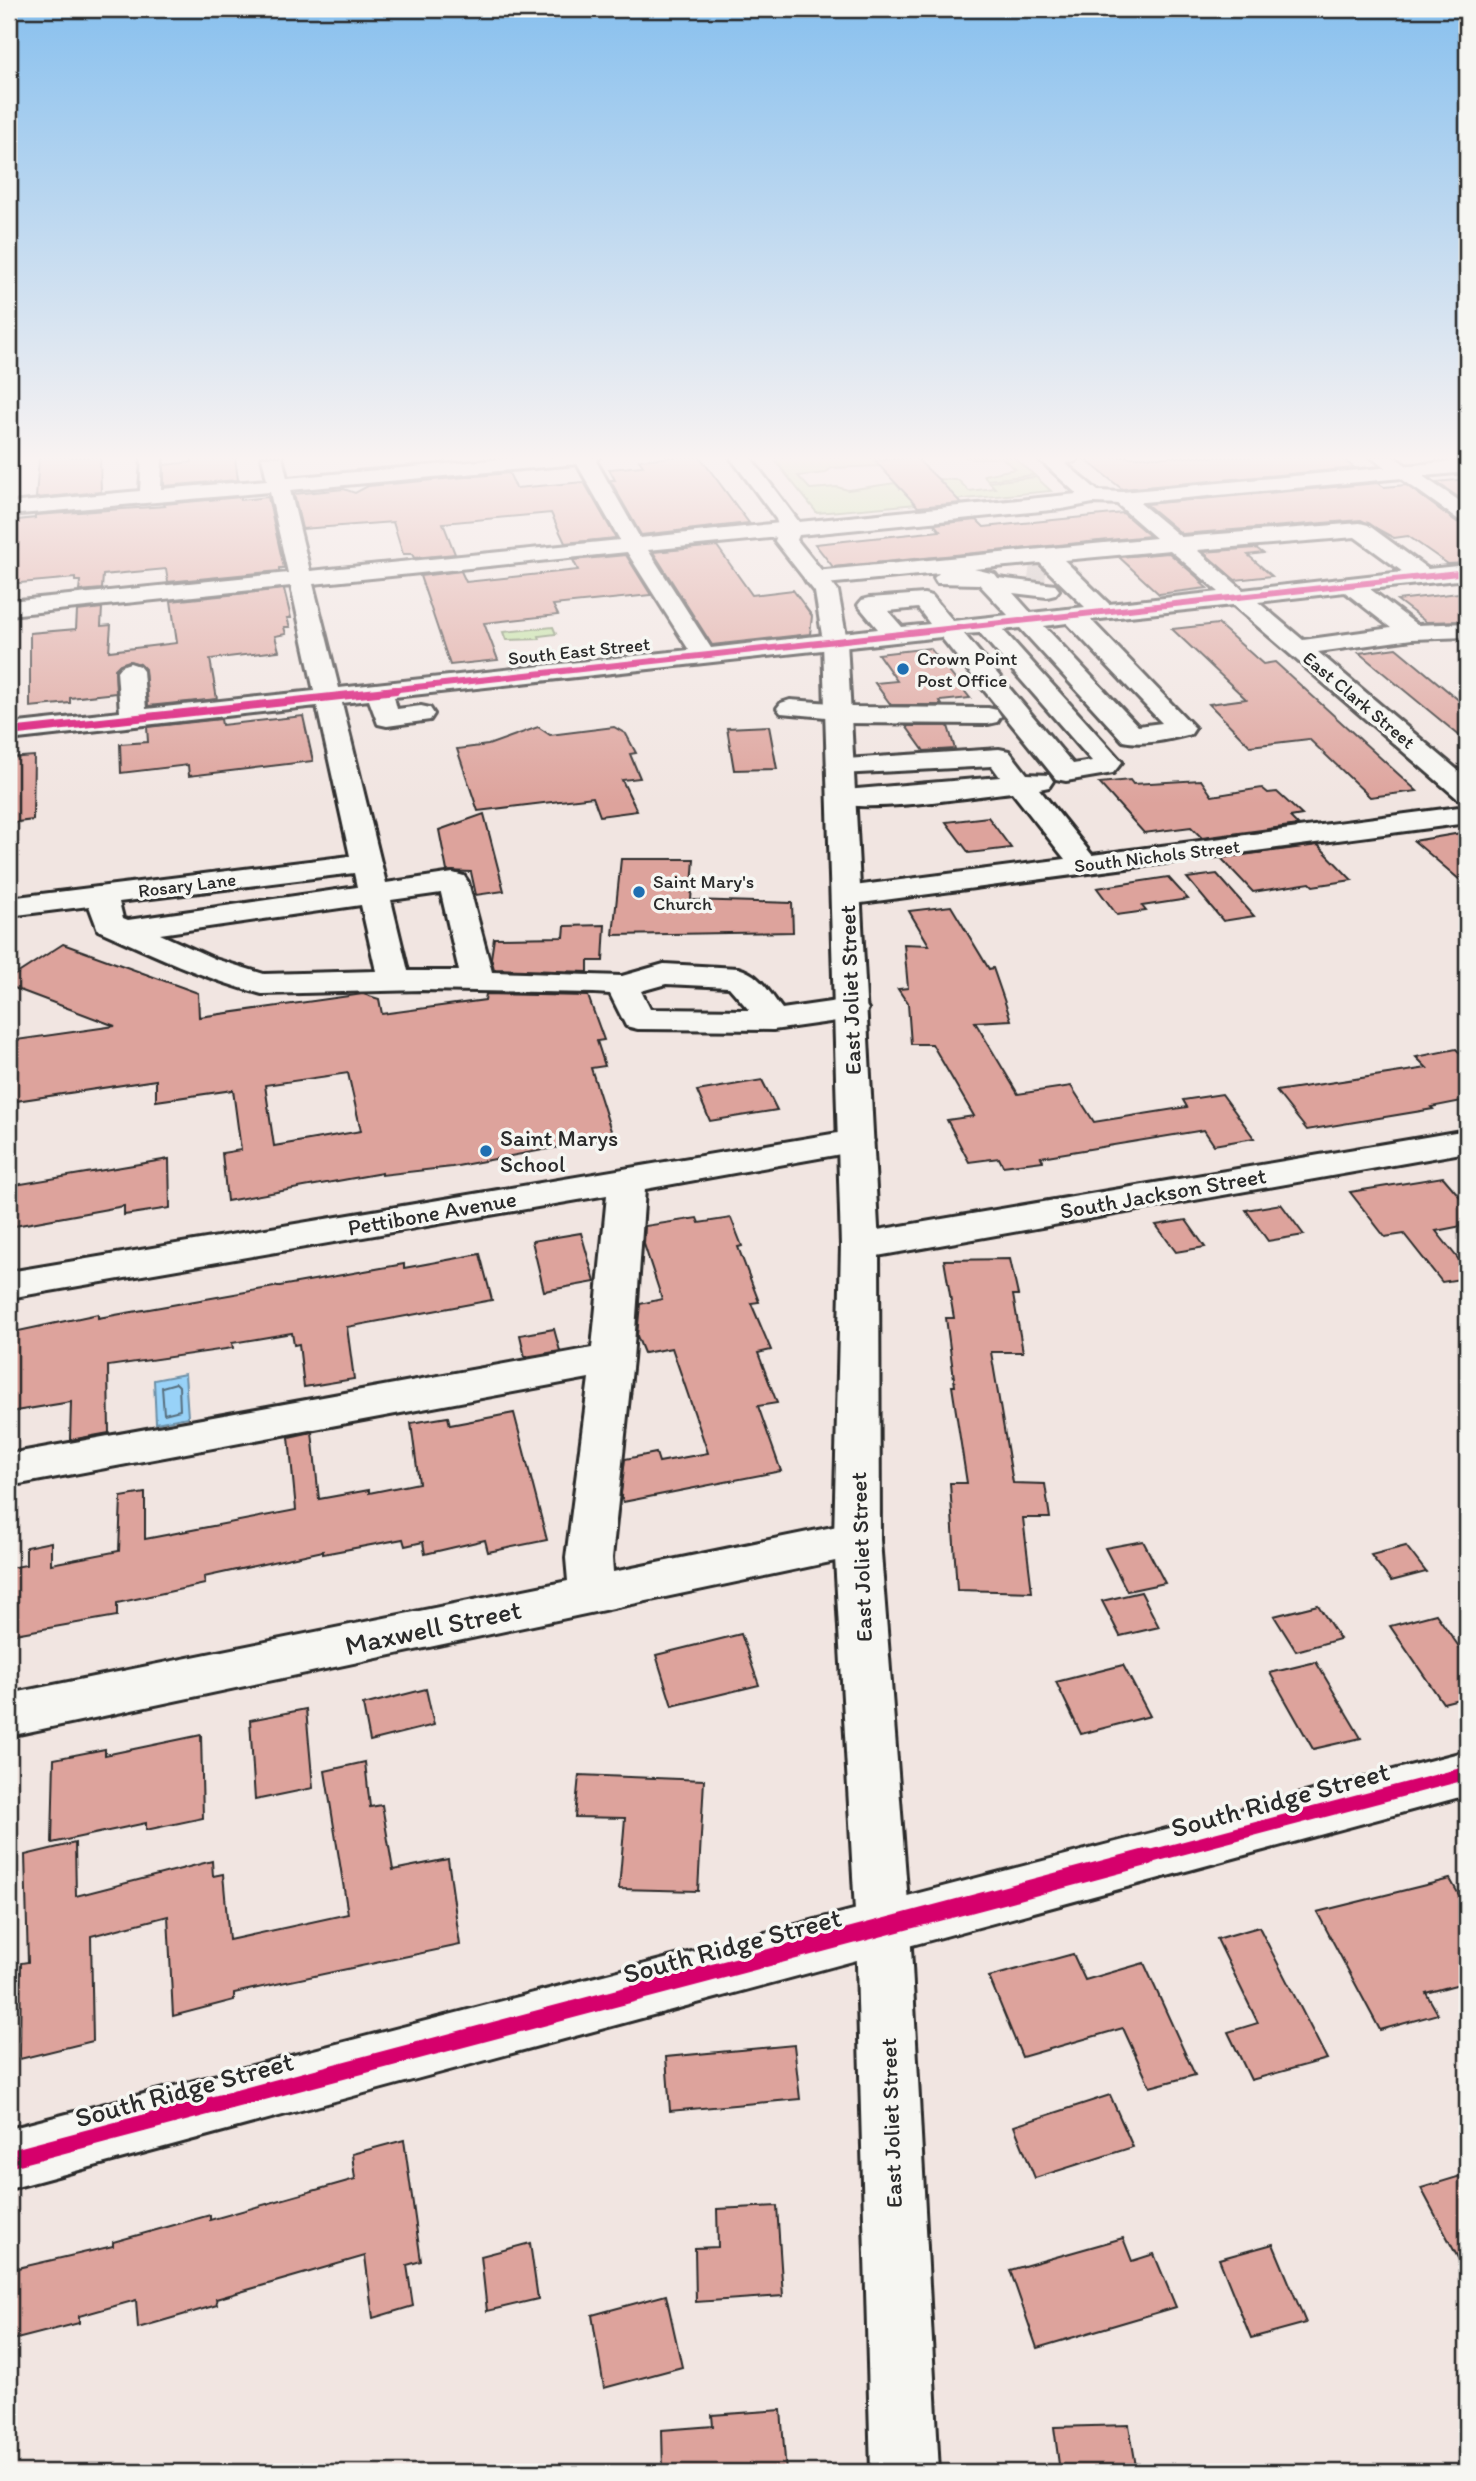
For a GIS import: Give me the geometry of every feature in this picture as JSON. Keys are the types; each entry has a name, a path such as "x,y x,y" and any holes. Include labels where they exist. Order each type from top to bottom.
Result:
{"street":[{"path":"298,573 350,780 365,863 394,981"},
{"path":"9,608 356,573"},
{"path":"651,573 704,655"},
{"path":"811,573 820,584"},
{"path":"820,584 923,573"},
{"path":"820,584 969,575 987,579 1132,735 1182,728 1057,583 996,573"},
{"path":"993,584 1057,583 1086,573"},
{"name":"East Clark Street","path":"1210,573 1273,627 1298,636 1467,792"},
{"path":"1319,573 1348,580 1412,632"},
{"path":"1418,573 1424,577"},
{"name":"South East Street","path":"9,732 1025,619 1057,583 1103,611 1348,580 1378,583 1460,573"},
{"name":"East Joliet Street","path":"820,584 835,640 842,794 860,1246 857,1540 883,1928 905,2472"},
{"path":"895,634 870,605 924,601 1066,773"},
{"path":"1349,617 1386,613"},
{"path":"842,794 890,807 1018,783 1055,779 1066,773 1103,767 1108,762 985,624"},
{"path":"1298,636 1467,630"},
{"path":"655,660 669,685"},
{"path":"130,671 134,718"},
{"path":"379,691 390,731 421,714"},
{"path":"790,708 988,716"},
{"path":"842,794 999,757 1085,865"},
{"name":"South Nichols Street","path":"846,896 1467,815"},
{"name":"Rosary Lane","path":"9,907 365,863"},
{"path":"125,930 453,882 478,981"},
{"path":"102,896 109,923 204,966 262,984 478,981 623,986 664,974 738,978 750,988 773,1020"},
{"path":"623,986 638,1019 773,1020 850,1009"},
{"name":"Pettibone Avenue","path":"9,1285 856,1141"},
{"name":"South Jackson Street","path":"860,1246 1467,1141"},
{"path":"592,1595 589,1558 612,1359 627,1180"},
{"path":"9,1470 612,1359"},
{"name":"Maxwell Street","path":"9,1715 857,1540"},
{"name":"South Ridge Street","path":"9,2159 1467,1773"}],"green space":[{"path":"553,627 556,634 539,636 540,639 506,640 503,632"}],"water":[{"path":"185,1374 188,1417 156,1423 154,1380"}],"building":[{"path":"9,573 126,573 103,575 102,589 79,591 80,581 75,581 75,578 9,584"},
{"path":"167,573 261,573 168,582"},
{"path":"462,573 466,582 552,573 637,573 651,595 553,605 558,615 484,623 498,660 450,665 420,576"},
{"path":"666,573 736,573 752,595 793,590 812,616 810,634 712,645"},
{"path":"1136,573 1192,573 1207,588 1159,594"},
{"path":"1227,573 1268,573 1272,576 1235,580"},
{"path":"284,589 291,618 287,618 290,627 284,627 286,634 275,636 279,651 210,659 217,699 148,706 145,669 140,664 129,661 115,669 116,693 70,698 70,703 30,707 30,633 76,629 77,611 102,608 101,626 111,625 109,651 177,643 171,601"},
{"path":"1467,592 1467,621 1426,622 1397,600"},
{"path":"1218,624 1263,664 1275,662 1417,791 1370,797 1309,739 1250,746 1209,704 1246,699 1172,629"},
{"path":"930,648 970,698 940,701 942,705 891,705 875,683 897,681 878,654"},
{"path":"1396,648 1467,707 1467,742 1359,653"},
{"path":"303,716 313,761 189,776 188,765 121,773 120,744 148,742 147,727 221,719 222,725"},
{"path":"769,726 777,769 734,770 727,728"},
{"path":"906,726 948,726 955,749 924,751"},
{"path":"538,727 550,735 614,727 626,734 636,753 630,754 640,778 622,780 637,811 600,816 593,797 478,811 457,749 488,745"},
{"path":"34,756 33,820 9,823 9,758"},
{"path":"1130,780 1133,784 1201,780 1212,796 1262,788 1268,793 1277,792 1302,815 1290,817 1298,825 1202,838 1191,827 1144,833 1099,783"},
{"path":"484,814 504,891 476,895 471,872 447,871 439,830"},
{"path":"988,817 1011,848 969,853 946,822"},
{"path":"1467,832 1467,886 1414,841"},
{"path":"1318,845 1352,880 1253,892 1221,858"},
{"name":"Saint Mary's Church","path":"621,859 694,859 691,900 792,903 793,932 613,935"},
{"path":"1217,874 1254,916 1223,921 1187,878"},
{"path":"1168,877 1188,899 1142,906 1146,911 1117,915 1097,888"},
{"path":"951,906 989,969 993,968 1011,1020 975,1022 1018,1094 1071,1086 1094,1122 1187,1107 1183,1100 1222,1094 1254,1138 1214,1145 1204,1130 1041,1157 1043,1161 1003,1166 999,1158 969,1162 947,1120 974,1116 932,1044 911,1044 908,1004 898,989 908,988 904,944 929,945 909,911"},
{"path":"605,925 603,961 588,961 588,972 494,969 491,958 494,938 564,937 565,926"},
{"path":"63,944 198,993 199,1017 363,994 379,999 382,1014 485,1000 486,994 588,996 604,1040 597,1041 605,1066 591,1068 613,1137 452,1167 382,1173 227,1201 222,1153 241,1150 233,1090 156,1101 156,1080 9,1102 9,1041 115,1026 9,986 9,979","holes":["348,1073 361,1131 274,1146 265,1085"]},
{"path":"1456,1049 1467,1060 1467,1100 1431,1107 1433,1109 1307,1130 1276,1091 1427,1068 1416,1057"},
{"path":"762,1080 777,1110 710,1121 697,1091"},
{"path":"169,1159 170,1208 124,1215 124,1206 9,1227 9,1186"},
{"path":"1443,1177 1467,1205 1467,1225 1436,1231 1467,1270 1467,1278 1442,1282 1404,1234 1385,1237 1350,1192"},
{"path":"1281,1204 1304,1235 1268,1241 1246,1210"},
{"path":"697,1218 699,1223 731,1218 742,1246 738,1247 759,1302 751,1303 771,1350 758,1353 777,1403 758,1406 781,1471 623,1502 621,1494 625,1459 656,1453 659,1462 708,1453 672,1348 644,1353 637,1336 640,1304 662,1299 644,1244 645,1226"},
{"path":"1186,1220 1205,1247 1176,1252 1156,1225"},
{"path":"581,1233 595,1282 544,1291 532,1241"},
{"path":"480,1254 492,1300 347,1327 354,1379 304,1387 299,1344 294,1345 292,1333 232,1343 233,1348 108,1366 109,1433 70,1440 71,1402 9,1412 9,1333 98,1314 98,1318 404,1264 404,1268"},
{"path":"1010,1259 1018,1295 1013,1295 1023,1352 991,1352 1013,1483 1045,1484 1050,1518 1023,1518 1032,1592 957,1590 950,1483 967,1483 952,1386 955,1386 946,1318 954,1318 944,1260"},
{"path":"554,1329 560,1351 525,1357 520,1335"},
{"path":"514,1413 547,1540 488,1552 485,1540 425,1554 423,1542 405,1546 403,1539 323,1554 323,1551 204,1577 205,1584 117,1603 117,1616 9,1635 9,1568 26,1565 26,1547 51,1542 51,1564 119,1551 121,1497 145,1493 145,1539 296,1510 289,1437 312,1432 319,1499 419,1483 411,1423 448,1417 450,1425"},
{"path":"1143,1541 1165,1583 1127,1591 1105,1548"},
{"path":"1406,1546 1426,1572 1391,1581 1371,1555"},
{"path":"1141,1592 1159,1627 1120,1636 1102,1601"},
{"path":"1318,1605 1340,1639 1296,1651 1274,1616"},
{"path":"1436,1614 1467,1658 1467,1697 1443,1703 1390,1626"},
{"path":"741,1634 759,1685 672,1706 656,1655"},
{"path":"1316,1662 1361,1738 1313,1749 1270,1673"},
{"path":"1123,1665 1150,1716 1081,1734 1056,1682"},
{"path":"426,1689 434,1725 370,1741 363,1705"},
{"path":"306,1709 313,1788 255,1800 250,1720"},
{"path":"201,1735 203,1818 146,1830 146,1823 52,1843 54,1759 105,1749 105,1755"},
{"path":"365,1762 370,1807 382,1805 393,1870 448,1859 460,1945 234,1993 234,2000 173,2016 168,1916 91,1936 93,2041 20,2059 21,1963 28,1962 25,1855 75,1843 76,1896 212,1861 213,1876 223,1874 229,1940 348,1914 325,1771"},
{"path":"579,1775 704,1780 698,1891 619,1889 625,1818 575,1817"},
{"path":"1450,1879 1467,1909 1467,1982 1426,1993 1438,2014 1380,2030 1317,1912"},
{"path":"1259,1927 1327,2059 1251,2080 1228,2032 1258,2023 1217,1939"},
{"path":"1073,1954 1085,1980 1144,1963 1195,2075 1150,2087 1123,2028 1022,2057 989,1977"},
{"path":"794,2045 800,2099 670,2111 666,2057"},
{"path":"1110,2095 1133,2147 1035,2178 1014,2126"},
{"path":"404,2140 421,2261 407,2265 413,2306 373,2318 365,2256 216,2299 217,2305 138,2328 136,2300 79,2316 79,2323 9,2341 9,2270 113,2246 113,2242 210,2215 210,2220 355,2179 352,2154"},
{"path":"1467,2174 1467,2275 1421,2188"},
{"path":"777,2206 783,2296 696,2302 695,2248 718,2247 717,2209"},
{"path":"1123,2238 1132,2261 1154,2254 1176,2307 1037,2348 1010,2270"},
{"path":"530,2243 538,2299 487,2311 481,2256"},
{"path":"1273,2244 1306,2323 1251,2338 1219,2259"},
{"path":"666,2295 682,2367 604,2388 592,2315"},
{"path":"781,2410 786,2472 663,2472 662,2430 713,2426 712,2415"},
{"path":"1129,2425 1137,2472 1060,2472 1054,2427"}],"cycle path":[{"path":"9,732 1460,573"},
{"path":"9,2159 1467,1773"}],"place":[{"name":"Crown Point Post Office","path":"903,669"},
{"name":"Saint Mary's Church","path":"639,892"},
{"name":"Saint Marys School","path":"486,1151"}]}
